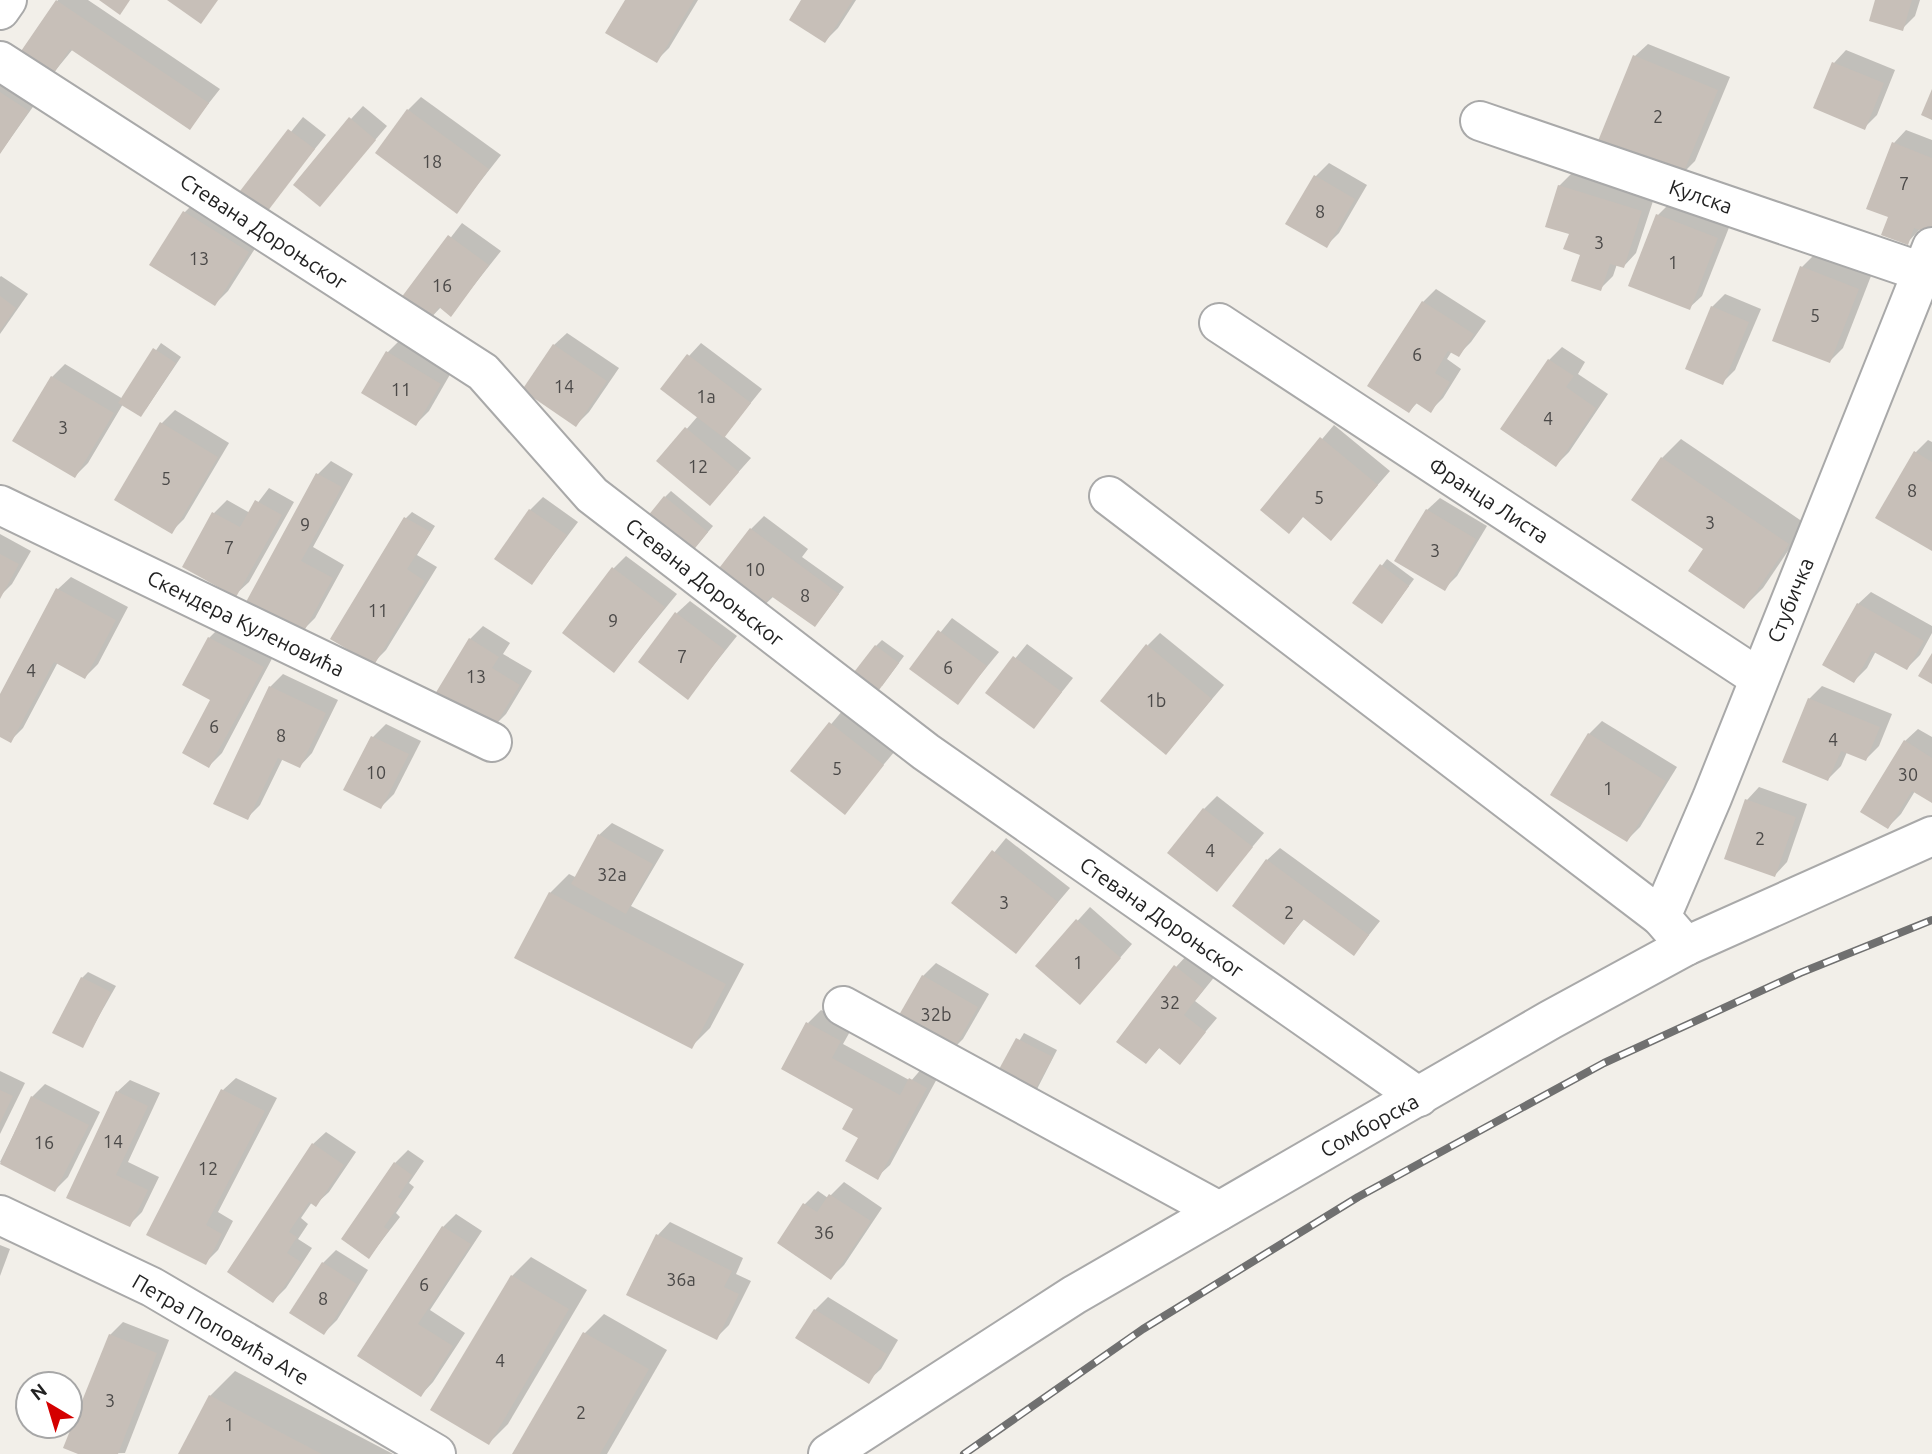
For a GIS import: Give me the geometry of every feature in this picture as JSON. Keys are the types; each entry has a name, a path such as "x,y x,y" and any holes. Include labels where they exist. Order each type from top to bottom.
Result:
{"street":[{"path":"0,10 7,0"},
{"name":"Стевана Дороњског","path":"0,61 483,372 592,495 926,752 1419,1097"},
{"name":"Кулска","path":"1480,121 1927,260"},
{"name":"Стубичка","path":"1661,917 1927,260"},
{"name":"Франца Листа","path":"1219,323 1759,678"},
{"path":"1109,496 1661,917 1686,946"},
{"name":"Скендера Куленовића","path":"0,505 492,742"},
{"name":"Сомборска","path":"828,1454 1074,1295 1686,946 1932,836"},
{"path":"843,1006 1219,1211"},
{"name":"Петра Поповића Аге","path":"0,1215 152,1287 436,1454"}],"building":[{"path":"56,0 209,103 190,130 70,49 50,79 17,57"},
{"path":"99,0 130,0 120,15"},
{"path":"167,0 218,0 201,24"},
{"path":"625,0 694,0 657,63 605,33"},
{"path":"801,0 853,0 825,43 789,20"},
{"path":"1875,0 1912,0 1903,31 1869,21"},
{"path":"1633,55 1718,90 1682,176 1598,141"},
{"path":"1832,62 1884,83 1865,130 1813,108"},
{"path":"1932,89 1932,120 1921,115"},
{"path":"0,92 29,111 0,154"},
{"path":"407,109 489,169 457,214 375,153"},
{"path":"349,117 376,140 320,207 293,185"},
{"path":"288,129 315,149 267,212 240,191"},
{"path":"1892,142 1932,158 1932,234 1914,228 1908,245 1881,235 1888,217 1866,209"},
{"path":"1314,175 1355,199 1327,248 1285,224"},
{"path":"1558,185 1642,211 1624,268 1610,264 1601,291 1571,281 1580,255 1563,249 1569,234 1545,227"},
{"path":"183,211 249,252 215,306 149,265"},
{"path":"1656,214 1718,238 1690,310 1628,286"},
{"path":"448,235 489,265 451,317 439,307 424,327 395,306"},
{"path":"1800,266 1859,289 1830,363 1772,341"},
{"path":"0,296 16,308 0,331"},
{"path":"1422,301 1474,334 1459,357 1448,351 1435,373 1450,382 1431,413 1416,403 1409,413 1367,386"},
{"path":"1711,306 1749,322 1723,385 1685,369"},
{"path":"553,344 607,381 576,427 522,390"},
{"path":"153,348 176,363 141,417 118,403"},
{"path":"386,351 441,384 416,426 361,393"},
{"path":"687,354 751,403 724,438 660,389"},
{"path":"1548,359 1574,376 1566,387 1596,408 1556,467 1500,429"},
{"path":"51,376 114,413 75,478 12,441"},
{"path":"160,422 218,457 172,534 114,500"},
{"path":"685,427 739,472 710,506 656,461"},
{"path":"1320,437 1378,485 1331,541 1303,517 1289,534 1260,510"},
{"path":"1914,451 1932,462 1932,551 1875,518"},
{"path":"1661,457 1789,544 1744,609 1688,571 1703,549 1631,500"},
{"path":"316,473 342,487 301,561 333,578 303,633 246,602"},
{"path":"664,496 708,532 687,558 643,522"},
{"path":"255,500 282,515 236,597 182,567 212,512 240,527"},
{"path":"529,509 567,535 532,585 494,559"},
{"path":"1426,509 1476,539 1445,591 1394,561"},
{"path":"404,517 431,532 407,569 425,581 374,665 330,639"},
{"path":"750,528 839,594 815,627 771,596 760,611 713,576"},
{"path":"0,554 19,564 0,599"},
{"path":"1380,564 1409,586 1382,624 1352,603"},
{"path":"612,567 665,607 614,673 562,633"},
{"path":"56,588 116,620 85,679 54,662 11,743 0,737 0,694"},
{"path":"1857,603 1924,641 1907,670 1872,651 1854,683 1822,665"},
{"path":"675,612 725,650 688,700 638,662"},
{"path":"938,630 987,666 958,705 909,669"},
{"path":"208,637 264,667 209,768 182,753 210,700 182,685"},
{"path":"469,638 499,657 492,668 520,685 493,729 435,694"},
{"path":"1146,644 1212,699 1166,755 1100,701"},
{"path":"875,645 899,663 876,694 851,676"},
{"path":"1932,653 1932,684 1918,676"},
{"path":"1013,656 1062,692 1034,729 985,693"},
{"path":"269,686 326,713 300,768 278,758 248,820 213,804"},
{"path":"1808,698 1880,727 1866,761 1841,751 1828,781 1782,762"},
{"path":"829,722 884,765 845,815 790,771"},
{"path":"1588,733 1666,781 1627,842 1550,795"},
{"path":"371,736 409,754 381,809 343,790"},
{"path":"1904,740 1932,758 1932,803 1912,791 1888,829 1860,812"},
{"path":"1745,799 1796,817 1775,877 1724,859"},
{"path":"1203,808 1253,847 1217,892 1167,853"},
{"path":"598,834 653,864 626,914 571,884"},
{"path":"992,850 1058,902 1016,954 951,903"},
{"path":"1266,859 1369,935 1354,956 1303,919 1284,945 1232,906"},
{"path":"549,892 726,984 692,1049 514,958"},
{"path":"1076,919 1121,958 1080,1005 1035,966"},
{"path":"1174,965 1204,989 1184,1015 1206,1032 1180,1065 1159,1048 1146,1064 1116,1042"},
{"path":"922,975 978,1007 951,1054 895,1022"},
{"path":"81,977 111,992 83,1048 52,1033"},
{"path":"806,1022 841,1041 832,1058 900,1095 909,1078 927,1088 878,1180 845,1161 858,1138 842,1129 853,1109 781,1069"},
{"path":"1016,1038 1053,1057 1029,1101 992,1082"},
{"path":"221,1089 265,1111 206,1225 222,1234 206,1265 146,1235"},
{"path":"0,1090 13,1096 0,1123"},
{"path":"116,1091 148,1106 116,1175 148,1190 130,1227 66,1198"},
{"path":"31,1096 89,1125 55,1192 0,1164"},
{"path":"312,1143 344,1165 316,1207 309,1202 289,1232 297,1237 287,1253 301,1262 273,1303 227,1272"},
{"path":"394,1162 412,1175 398,1197 403,1200 384,1227 389,1230 369,1259 341,1239"},
{"path":"829,1194 871,1221 831,1280 777,1243 803,1203 817,1212"},
{"path":"442,1226 471,1244 418,1324 453,1346 421,1397 357,1356"},
{"path":"656,1234 732,1271 724,1287 739,1294 717,1340 626,1295"},
{"path":"322,1262 357,1284 324,1335 289,1313"},
{"path":"511,1275 569,1309 489,1445 430,1410"},
{"path":"814,1309 887,1354 869,1384 795,1338"},
{"path":"583,1332 649,1369 600,1454 512,1454"},
{"path":"109,1334 157,1353 118,1454 78,1454 63,1448 66,1440 84,1440 84,1396"},
{"path":"209,1395 322,1454 178,1454"}],"railway":[{"path":"964,1454 1143,1329 1358,1197 1604,1063 1800,973 1932,920"}]}
